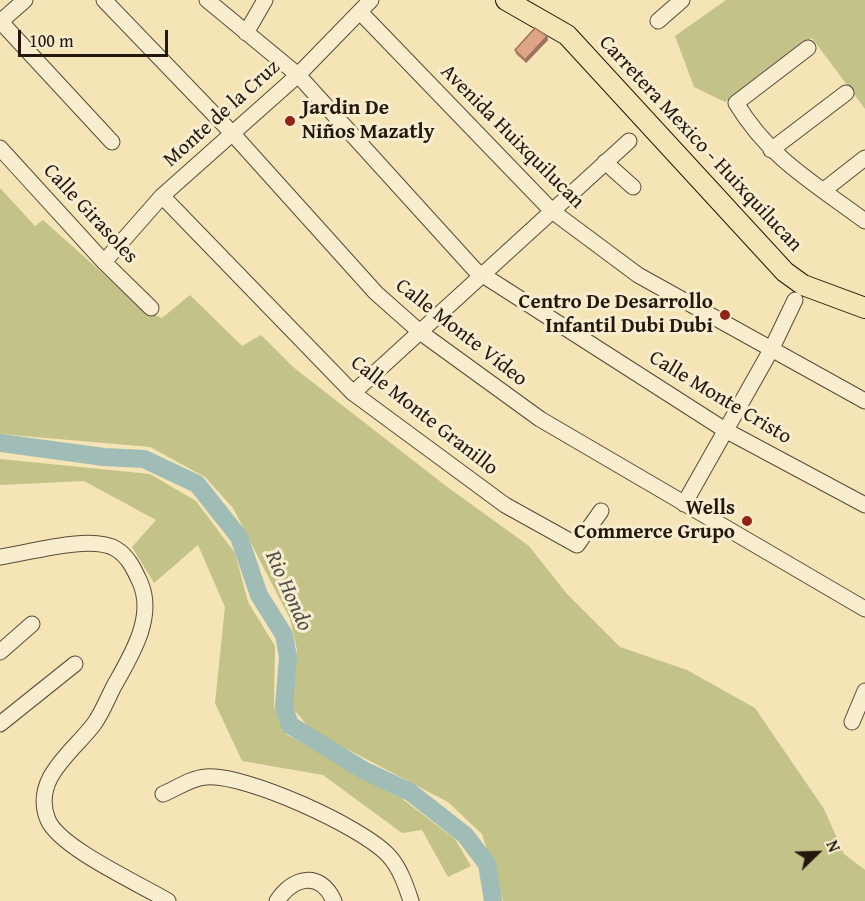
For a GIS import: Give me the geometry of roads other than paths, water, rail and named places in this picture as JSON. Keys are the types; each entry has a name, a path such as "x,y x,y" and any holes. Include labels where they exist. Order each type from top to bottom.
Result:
{"main road":[{"name":"Carretera Mexico - Huixquilucan","path":"506,0 567,35 785,272 803,285 865,308"}],"street":[{"path":"25,0 0,22 112,142"},
{"name":"Calle Monte Vídeo","path":"104,0 232,134 376,293 420,332 540,419 865,609"},
{"name":"Calle Monte Cristo","path":"207,0 298,75 475,270 725,430 865,505"},
{"path":"246,33 265,0"},
{"name":"Monte de la Cruz","path":"104,262 162,196 298,75 371,0"},
{"path":"658,21 682,0"},
{"name":"Avenida Huixquilucan","path":"360,12 552,211 638,275 865,401"},
{"path":"808,48 736,104 771,150 795,172 824,190 865,221"},
{"path":"771,150 846,93"},
{"path":"353,393 628,141"},
{"name":"Calle Girasoles","path":"0,148 104,262 151,308"},
{"path":"824,190 865,158"},
{"path":"605,162 633,187"},
{"name":"Calle Monte Granillo","path":"162,196 353,393 505,505 576,545 601,511"},
{"path":"684,504 771,350 795,300"},
{"path":"0,557 96,543 116,549 132,564 142,586 144,613 138,640 94,723 60,761 48,781 44,803 48,821 58,834 100,863 168,901"},
{"path":"0,652 32,624"},
{"path":"0,724 75,664"},
{"path":"852,722 863,701"},
{"path":"164,794 207,777 227,778 293,799 373,842 389,856 402,876 411,901"},
{"path":"277,901 290,886 308,879 316,880 334,901"}],"waterway":[{"name":"Rio Hondo","path":"0,443 104,457 144,459 197,484 239,537 259,595 284,635 288,657 284,707 290,725 365,771 410,792 465,835 487,864 493,901"}],"place":[{"name":"Jardin De Niños Mazatly","path":"290,121"},
{"name":"Centro De Desarrollo Infantil Dubi Dubi","path":"725,315"},
{"name":"Wells Commerce Grupo","path":"747,521"}]}
